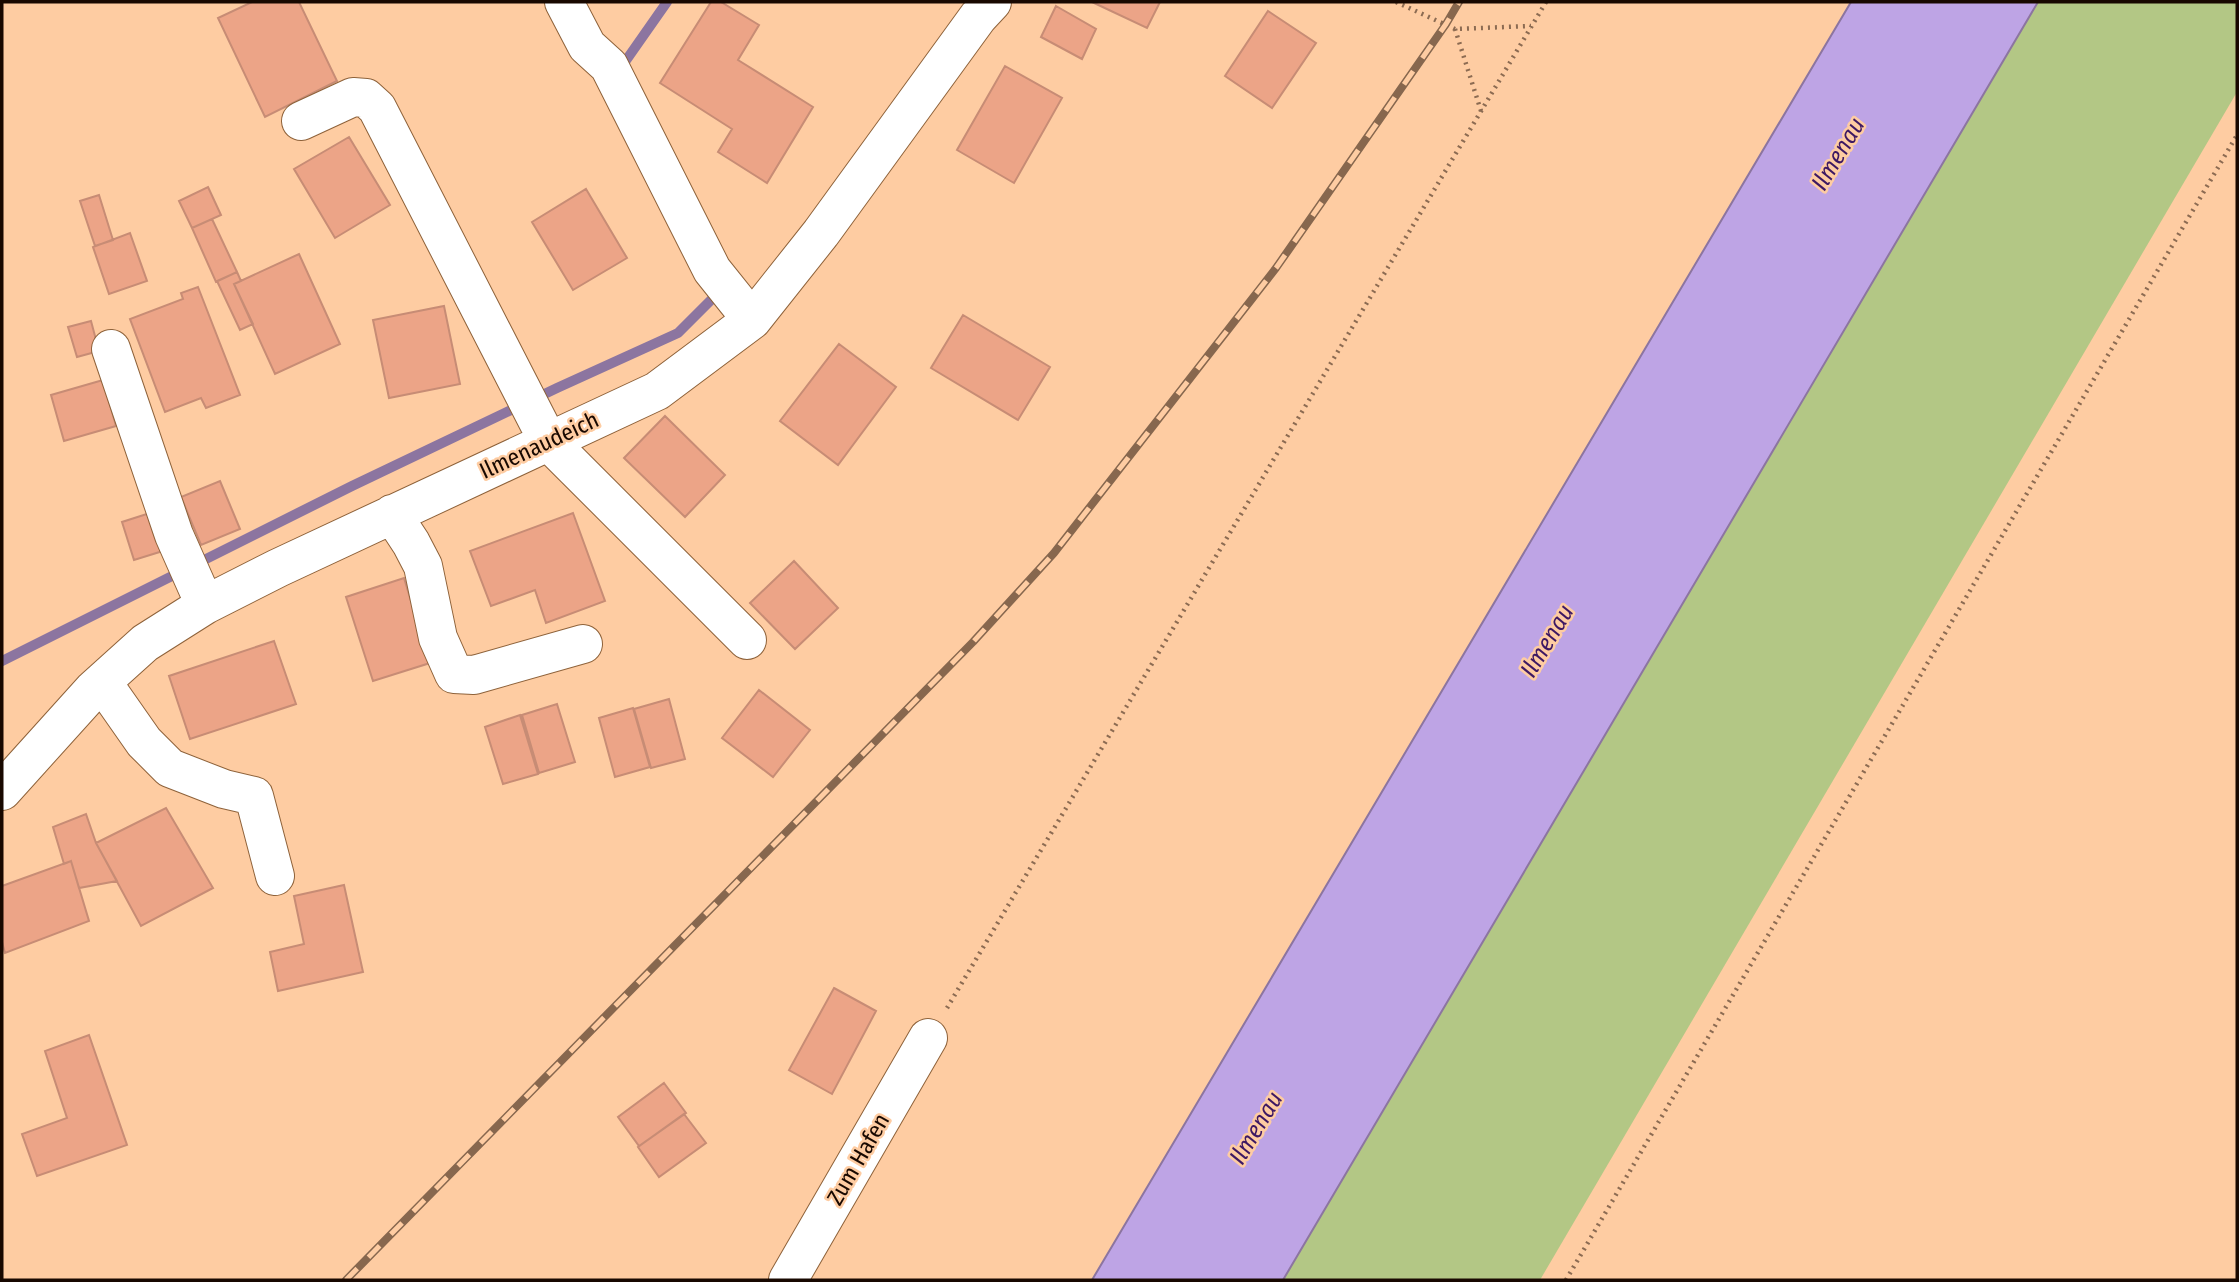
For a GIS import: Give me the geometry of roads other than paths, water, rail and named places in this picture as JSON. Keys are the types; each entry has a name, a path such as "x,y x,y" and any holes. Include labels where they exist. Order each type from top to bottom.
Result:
{"street":[{"path":"564,2 587,46 609,66 734,298"},
{"name":"Ilmenaudeich","path":"2,791 102,682 145,643 205,605 392,514 534,414 657,391 734,298 821,233 978,17 992,2"},
{"path":"301,121 353,97 366,98 377,108 534,414 747,640"},
{"path":"111,349 174,535 205,605"},
{"path":"392,514 423,566 438,638 454,674 474,675 583,644"},
{"path":"102,682 144,742 170,768 224,789 254,796 275,876"},
{"name":"Zum Hafen","path":"788,1280 928,1038"}],"water":[{"name":"Ilmenau","path":"1851,2 2038,2 1283,1280 1092,1280"}],"waterway":[{"path":"620,69 667,2"},
{"path":"2,661 352,486 678,333 721,290"}],"railway":[{"path":"346,1280 973,642 1054,553 1276,268 1459,2"}]}
